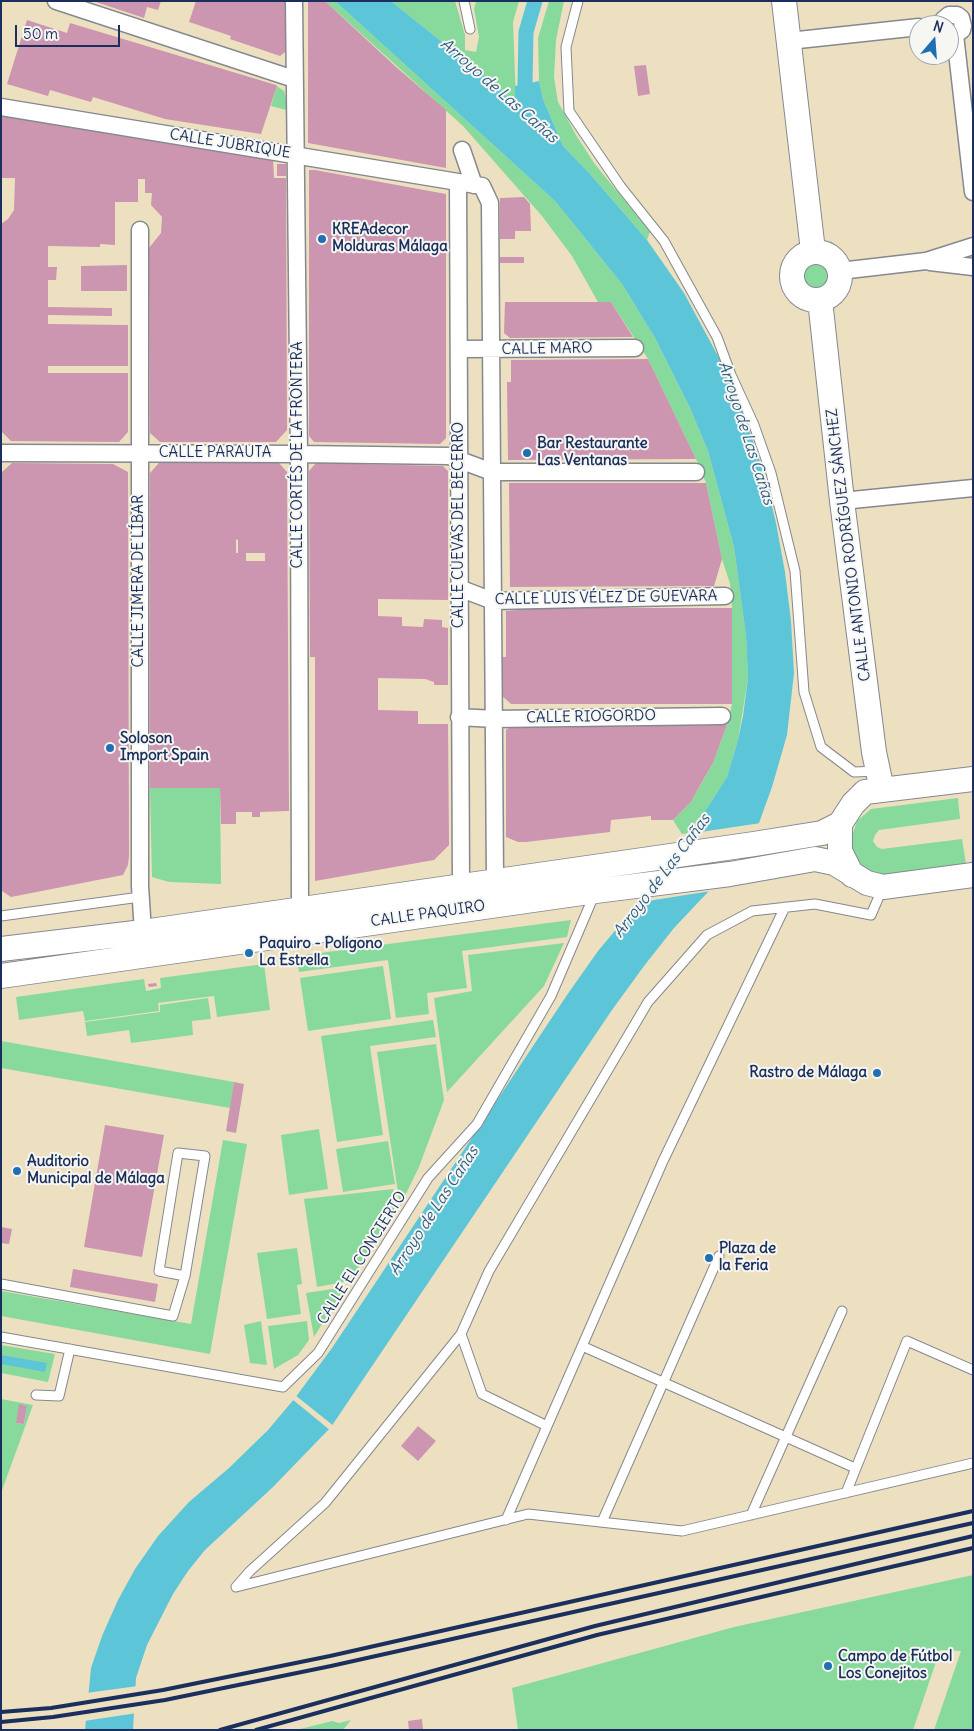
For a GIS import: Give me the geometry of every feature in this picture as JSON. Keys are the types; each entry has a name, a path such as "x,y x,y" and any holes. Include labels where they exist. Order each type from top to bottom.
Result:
{"main road":[{"path":"784,1 813,251"},
{"path":"813,251 829,255 837,263 840,271 838,286 828,297 820,300 808,299 801,295 795,289 791,279 791,271 798,259 804,254 813,251"},
{"name":"CALLE ANTONIO RODRÍGUEZ SÁNCHEZ","path":"820,300 842,501 874,752 880,780"},
{"path":"852,875 840,851 840,824 853,804 880,780 973,779"},
{"name":"CALLE PAQUIRO","path":"1,950 300,910 495,880 754,844 822,832 840,824"},
{"name":"CALLE PAQUIRO","path":"1,976 645,884 730,874 815,859 834,863 867,883 883,887"},
{"path":"883,887 973,875"}],"street":[{"path":"56,1 294,78"},
{"name":"CALLE CORTÉS DE LA FRONTERA","path":"294,1 299,454 300,910"},
{"path":"789,41 909,28"},
{"path":"958,65 973,192"},
{"name":"CALLE JUBRIQUE","path":"1,107 458,182"},
{"path":"462,150 474,185"},
{"path":"458,182 482,186 490,203 495,880"},
{"name":"CALLE CUEVAS DEL BECERRO","path":"458,182 461,885"},
{"name":"CALLE JIMERA DE LÍBAR","path":"140,230 140,897 143,932"},
{"path":"840,271 926,261 973,246"},
{"path":"926,261 973,267"},
{"name":"CALLE MARO","path":"459,349 635,348"},
{"name":"CALLE PARAUTA","path":"1,453 449,456 492,472"},
{"path":"492,472 696,472"},
{"path":"842,501 973,488"},
{"name":"CALLE LUIS VÉLEZ DE GUEVARA","path":"459,588 493,601 725,596"},
{"name":"CALLE RIOGORDO","path":"460,717 494,719 722,716"}],"lane":[{"path":"464,1 470,28"},
{"path":"578,1 566,47 569,111 621,187 664,242 717,337 731,375 754,425 771,473 795,571 804,692 821,747 854,772 880,780"},
{"path":"883,887 871,915 815,904 785,907 752,911 707,934 648,1002 489,1271 461,1334 325,1502 250,1571 236,1587 528,1514 682,1531 973,1463"},
{"name":"CALLE EL CONCIERTO","path":"1,1336 283,1387 318,1353 428,1178 477,1124 551,996 596,891"},
{"path":"1,916 140,897"},
{"path":"506,1520 663,1161 785,907"},
{"path":"1,1284 173,1316 185,1276 206,1156 178,1153 159,1271 185,1276"},
{"path":"602,1522 718,1256"},
{"path":"750,1515 842,1312"},
{"path":"461,1334 482,1394 547,1426"},
{"path":"846,1493 907,1341 973,1370"},
{"path":"582,1346 855,1468"},
{"path":"36,1395 59,1396 70,1349"}],"green space":[{"path":"325,1 335,1 555,201 622,284 655,338 690,408 708,451 734,547 746,636 748,678 738,740 727,777 691,833 682,834 673,820 691,802 713,763 727,725 732,704 732,608 730,584 722,559 706,483 696,459 648,359 611,302 598,302 572,256 542,216 463,126"},
{"path":"391,1 455,1 465,35 465,50 476,52 479,37 474,9 476,1 519,1 513,22 516,103 488,79"},
{"path":"549,1 564,1 556,40 554,77 558,102 594,163 650,232 647,240 591,175 563,146 543,99 539,81 538,38"},
{"path":"277,86 284,91 286,110 271,106"},
{"path":"815,259 821,260 826,264 830,269 830,281 826,286 821,290 815,291 809,290 804,286 800,281 799,275 800,269 804,264 809,260"},
{"path":"150,788 220,788 221,884 169,882 152,877"},
{"path":"958,798 960,819 879,830 873,841 877,847 882,849 962,839 966,864 883,875 865,869 853,854 852,836 857,821 871,809"},
{"path":"571,920 567,937 462,951 467,988 427,993 429,1014 396,1018 388,960 299,972 297,956"},
{"path":"564,943 544,986 447,1092 434,998 472,991 468,955"},
{"path":"264,964 270,1010 217,1017 214,996 158,1003 159,1011 85,1021 83,1011 19,1020 16,997 144,979 146,991 161,988 160,978"},
{"path":"383,966 391,1019 308,1031 300,978"},
{"path":"208,998 211,1019 192,1021 193,1035 131,1043 129,1030 87,1036 85,1022 160,1012 160,1005"},
{"path":"433,1020 436,1037 370,1046 383,1135 337,1142 321,1036"},
{"path":"1,1041 234,1082 230,1108 1,1068"},
{"path":"436,1044 444,1100 419,1167 400,1206 377,1052"},
{"path":"319,1129 328,1189 289,1195 281,1135"},
{"path":"223,1140 247,1144 210,1354 1,1316 1,1291 191,1324"},
{"path":"388,1141 395,1184 343,1192 336,1149"},
{"path":"393,1189 397,1210 349,1281 317,1287 304,1199"},
{"path":"297,1248 302,1284 297,1285 301,1314 267,1319 257,1253"},
{"path":"345,1287 314,1337 306,1293"},
{"path":"261,1321 267,1365 250,1363 244,1325"},
{"path":"307,1321 309,1340 298,1355 274,1369 268,1326"},
{"path":"1,1345 55,1354 48,1382 1,1373"},
{"path":"1,1399 33,1405 1,1493","holes":["20,1405 27,1406 24,1424 16,1423"]},
{"name":"Campo de Fútbol Los Conejitos","path":"973,1575 973,1730 934,1730 961,1651 940,1650 913,1730 518,1730 512,1688 734,1627"},
{"path":"351,1720 343,1730 296,1730 332,1721 339,1723"}],"water":[{"name":"Arroyo de Las Cañas","path":"335,1 391,1 515,103 515,86 539,81 543,99 563,146 591,175 647,240 684,293 725,369 745,418 764,473 776,523 791,621 794,673 787,735 759,823 708,892 674,928 612,1010 331,1427 273,1487 205,1550 188,1571 173,1594 147,1645 136,1678 133,1730 85,1730 91,1668 102,1636 118,1600 135,1569 158,1536 189,1502 229,1468 268,1430 295,1398 332,1348 567,995 598,951 639,902 691,833 727,777 743,716 748,678 746,636 734,547 708,451 690,408 655,338 622,284 555,201"},
{"path":"1,1355 47,1363 45,1372 1,1364"}],"pier":[{"path":"761,823 711,891 635,903 687,834"},
{"path":"295,1395 335,1427 331,1431 292,1399"},
{"path":"138,1686 137,1713 84,1721 86,1693"}],"building":[{"path":"93,1 161,1 158,10 147,7 144,18"},
{"path":"196,1 285,1 285,52 280,56 230,39 231,36 189,22"},
{"path":"308,1 325,1 446,110 446,168 308,143"},
{"path":"27,20 67,33 70,23 276,85 261,134 165,119 93,97 91,102 50,90 48,96 7,84"},
{"path":"646,65 650,94 638,96 634,66"},
{"path":"1,115 273,158 274,178 286,178 287,430 276,442 160,442 150,433 149,248 161,233 162,217 151,205 152,193 145,193 145,179 138,179 138,202 115,202 115,245 100,244 100,247 48,246 48,267 57,267 56,280 48,280 48,307 112,308 112,316 48,315 48,324 128,325 128,366 48,366 48,373 128,373 128,432 119,442 11,441 1,431 1,224 8,219 14,210 15,178 1,178"},
{"path":"277,164 286,164 286,176 277,176"},
{"path":"309,170 446,194 446,438 440,444 314,442 309,436"},
{"path":"524,197 530,204 531,231 515,231 515,239 500,239 500,198"},
{"path":"500,257 524,257 524,263 500,263"},
{"path":"127,265 127,291 81,291 81,266"},
{"path":"505,302 611,302 633,337 510,338 504,333"},
{"path":"648,359 696,459 508,460 507,382 511,382 511,360"},
{"path":"12,463 113,464 128,472 129,856 128,865 123,875 11,897 2,891 2,472"},
{"path":"159,463 279,463 287,472 289,811 260,812 260,817 252,817 252,812 236,812 236,824 221,824 220,788 150,788 150,473","holes":["236,539 238,540 238,553 236,553","246,553 265,553 265,561 246,561"]},
{"path":"316,463 443,466 448,471 448,600 378,599 378,616 402,617 402,626 423,627 424,619 442,620 442,627 448,628 448,685 434,685 434,682 425,679 378,678 378,710 418,711 418,724 448,724 449,845 434,860 315,881 315,657 310,657 309,471"},
{"path":"509,483 706,483 722,559 714,586 510,587"},
{"path":"539,608 732,608 732,704 511,704 501,695 502,657 506,657 506,611"},
{"path":"727,725 713,763 691,802 673,820 651,820 651,816 611,820 610,832 526,842 518,842 506,837 506,730 509,728"},
{"path":"156,983 157,986 149,987 148,984"},
{"path":"234,1082 244,1084 236,1133 226,1131"},
{"path":"105,1125 164,1135 142,1257 84,1247"},
{"path":"1,1227 12,1229 9,1244 1,1243"},
{"path":"73,1269 158,1284 155,1302 70,1287"},
{"path":"19,1404 27,1406 24,1424 16,1423"},
{"path":"418,1426 436,1441 418,1461 401,1446"},
{"path":"422,1719 423,1730 409,1730 408,1721"}],"waterway":[{"name":"Arroyo de Las Cañas","path":"529,103 525,84 526,32 535,1"}],"railway":[{"path":"1,1712 51,1708 163,1690 330,1656 973,1511"},
{"path":"1,1722 53,1717 165,1700 331,1666 973,1523"},
{"path":"220,1730 595,1626 973,1536"},
{"path":"256,1730 597,1635 973,1548"}],"place":[{"name":"KREAdecor Molduras Málaga","path":"322,239"},
{"name":"Bar Restaurante Las Ventanas","path":"527,453"},
{"name":"Soloson Import Spain","path":"110,748"},
{"name":"Paquiro - Polígono La Estrella","path":"249,953"},
{"name":"Rastro de Málaga","path":"877,1073"},
{"name":"Auditorio Municipal de Málaga","path":"17,1171"},
{"name":"Plaza de la Feria","path":"709,1258"},
{"name":"Campo de Fútbol Los Conejitos","path":"828,1666"}]}
